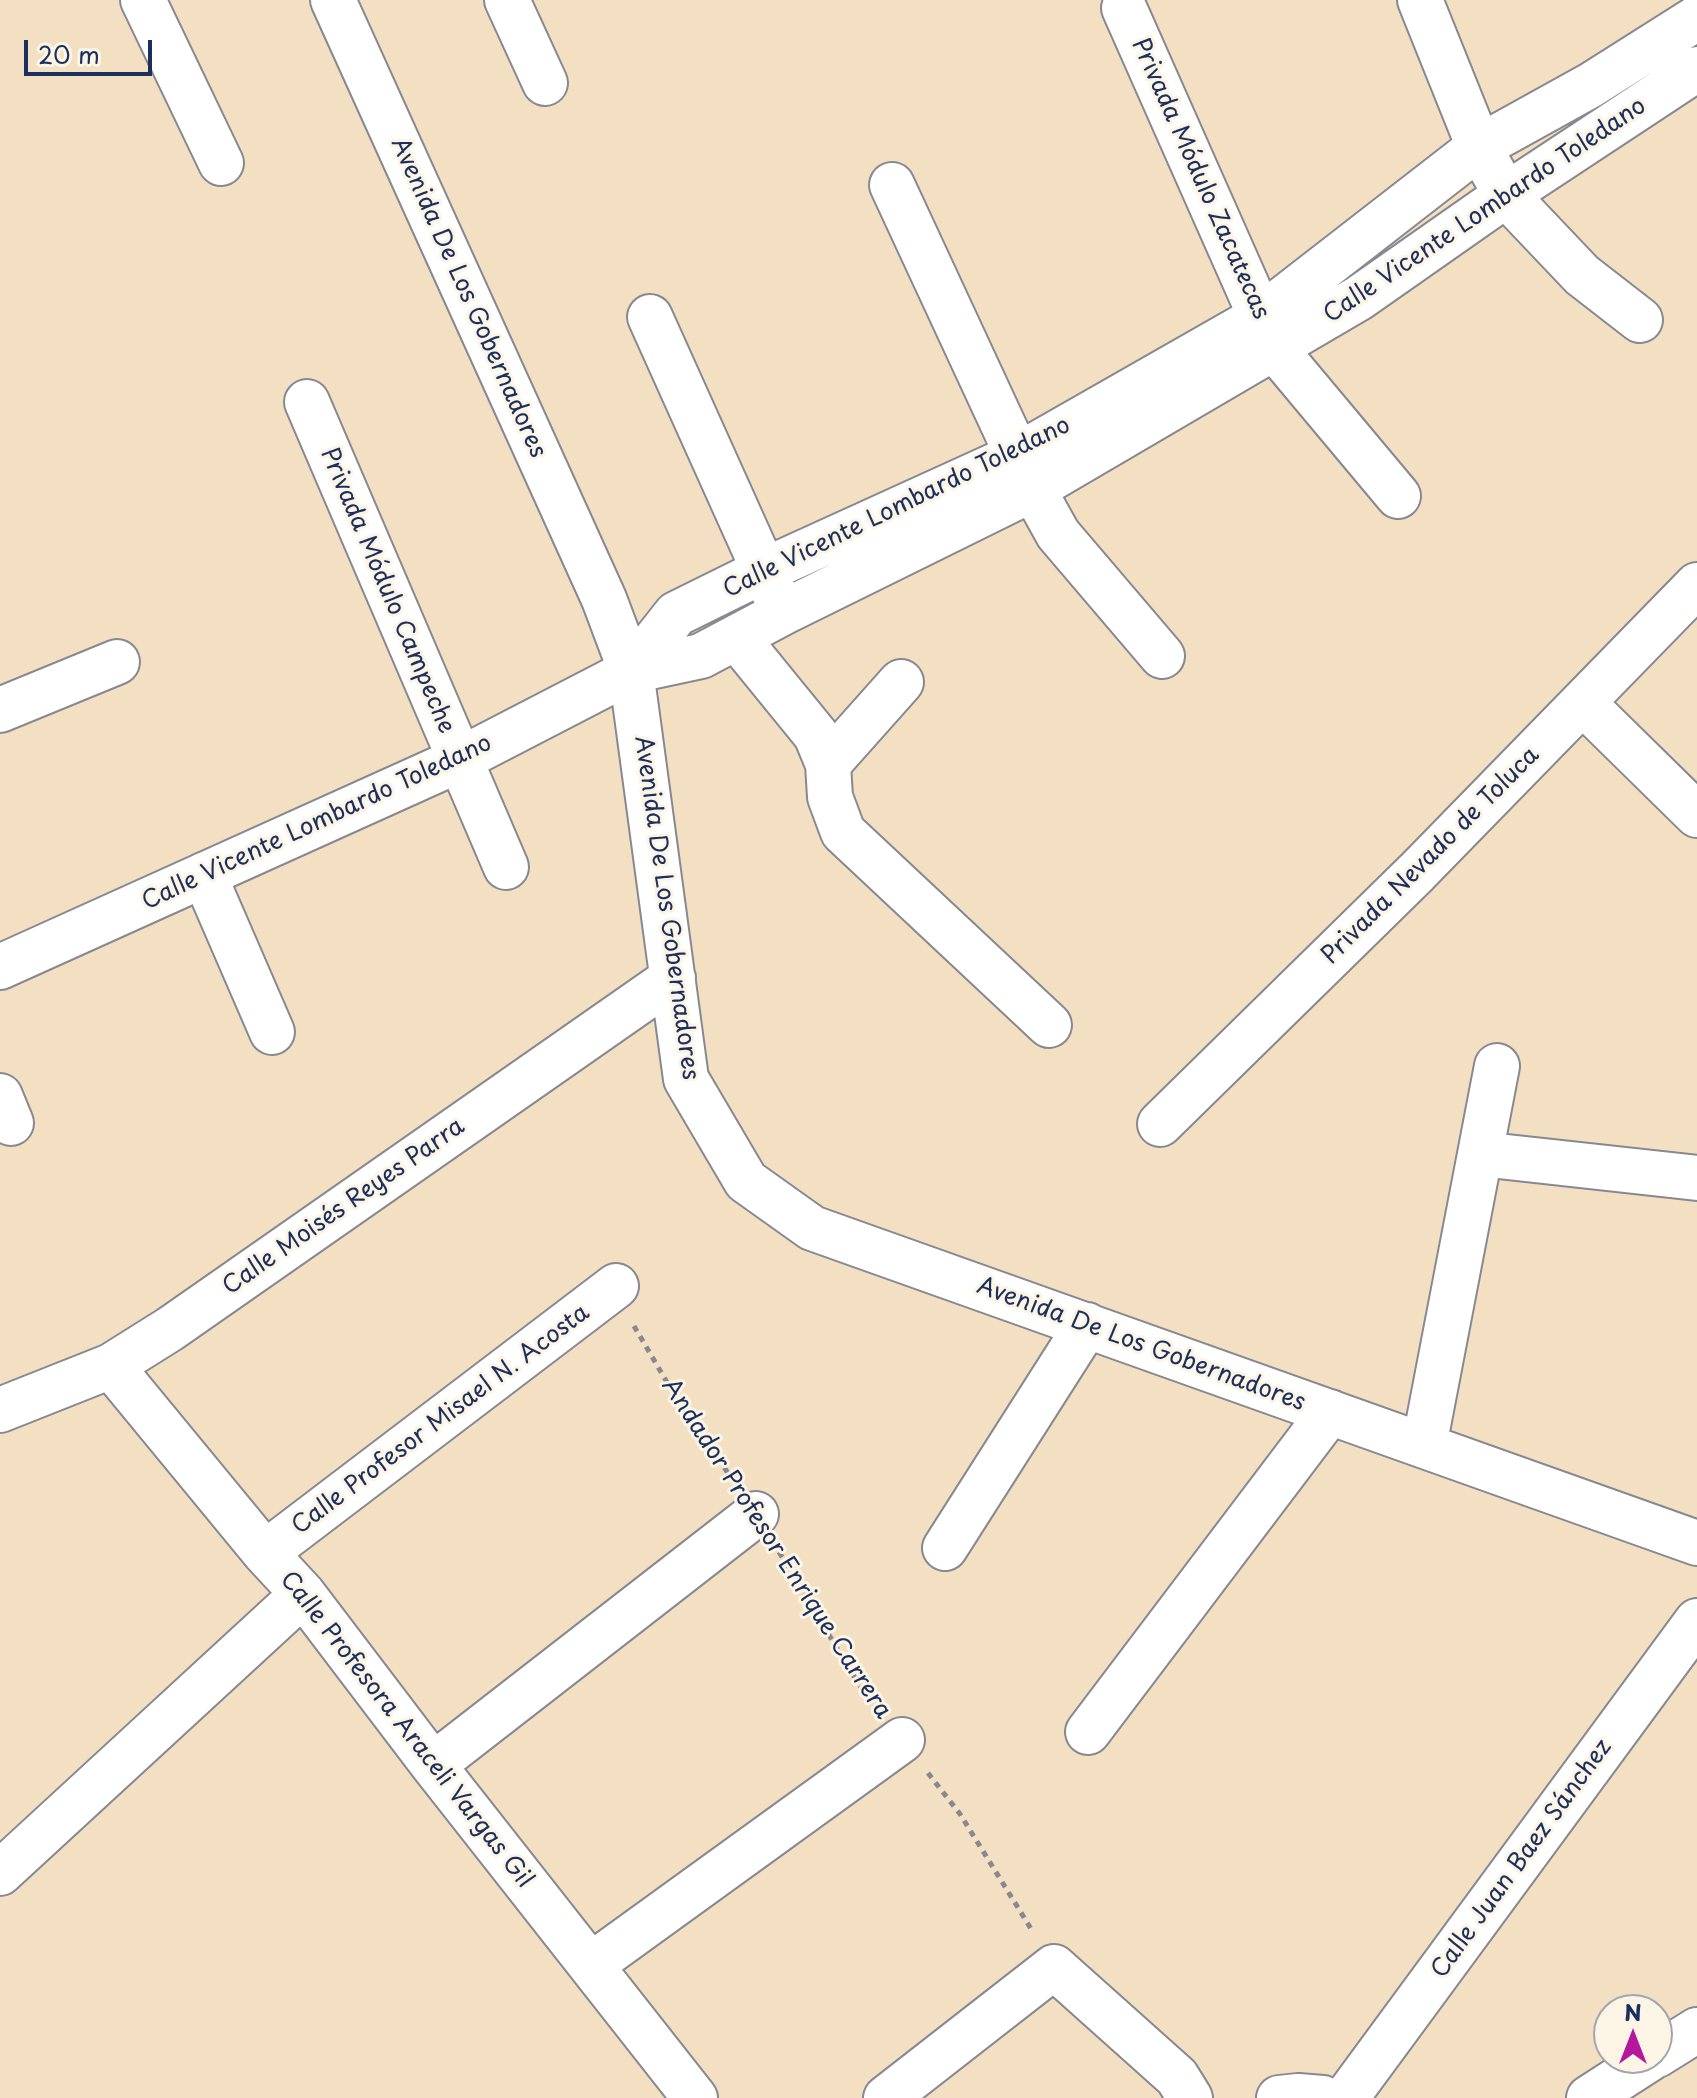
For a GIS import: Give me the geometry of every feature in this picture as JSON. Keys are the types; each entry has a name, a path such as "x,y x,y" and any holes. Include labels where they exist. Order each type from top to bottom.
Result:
{"street":[{"path":"143,0 221,163"},
{"name":"Avenida De Los Gobernadores","path":"333,0 604,599 631,671 686,1079 746,1181 812,1228 1697,1543"},
{"path":"507,0 545,83"},
{"path":"1420,0 1479,147 1506,195 1582,275 1640,320"},
{"name":"Privada Módulo Zacatecas","path":"1124,8 1268,333 1398,496"},
{"name":"Calle Vicente Lombardo Toledano","path":"1268,333 1479,147 1591,85 1697,18"},
{"name":"Calle Vicente Lombardo Toledano","path":"0,967 459,760 631,671 701,656 737,638 1268,333 1359,298 1506,195 1697,69"},
{"path":"892,185 1025,472 1058,534 1162,656"},
{"path":"650,317 784,612"},
{"name":"Privada Módulo Campeche","path":"307,402 506,867"},
{"name":"Calle Vicente Lombardo Toledano","path":"631,671 676,614 763,571 1025,472"},
{"name":"Privada Nevado de Toluca","path":"1160,1124 1406,883 1697,585"},
{"path":"737,638 816,735 828,764 830,797 843,832 1049,1025"},
{"path":"0,710 117,662"},
{"path":"828,764 901,682"},
{"path":"1583,703 1697,815"},
{"path":"204,875 272,1032"},
{"name":"Calle Moisés Reyes Parra","path":"0,1410 111,1366 170,1329 673,978"},
{"path":"1424,1446 1497,1066"},
{"path":"1480,1154 1697,1178"},
{"name":"Calle Profesor Misael N. Acosta","path":"265,1553 616,1286"},
{"path":"945,1548 1087,1325"},
{"name":"Calle Profesora Araceli Vargas Gil","path":"111,1366 265,1553 303,1594 695,2098"},
{"path":"1088,1732 1330,1412"},
{"path":"433,1765 756,1514"},
{"path":"0,1873 303,1594"},
{"name":"Calle Juan Baez Sánchez","path":"1346,2098 1697,1621"},
{"path":"591,1965 902,1740"},
{"path":"886,2098 1054,1967 1177,2077 1190,2098"},
{"path":"1673,2045 1697,2030"},
{"path":"1598,2095 1628,2074"},
{"path":"1279,2098 1323,2098"}],"path":[{"name":"Andador Profesor Enrique Carrera","path":"616,1286 628,1315 668,1384 756,1514 858,1683 960,1814 1054,1967"}]}
